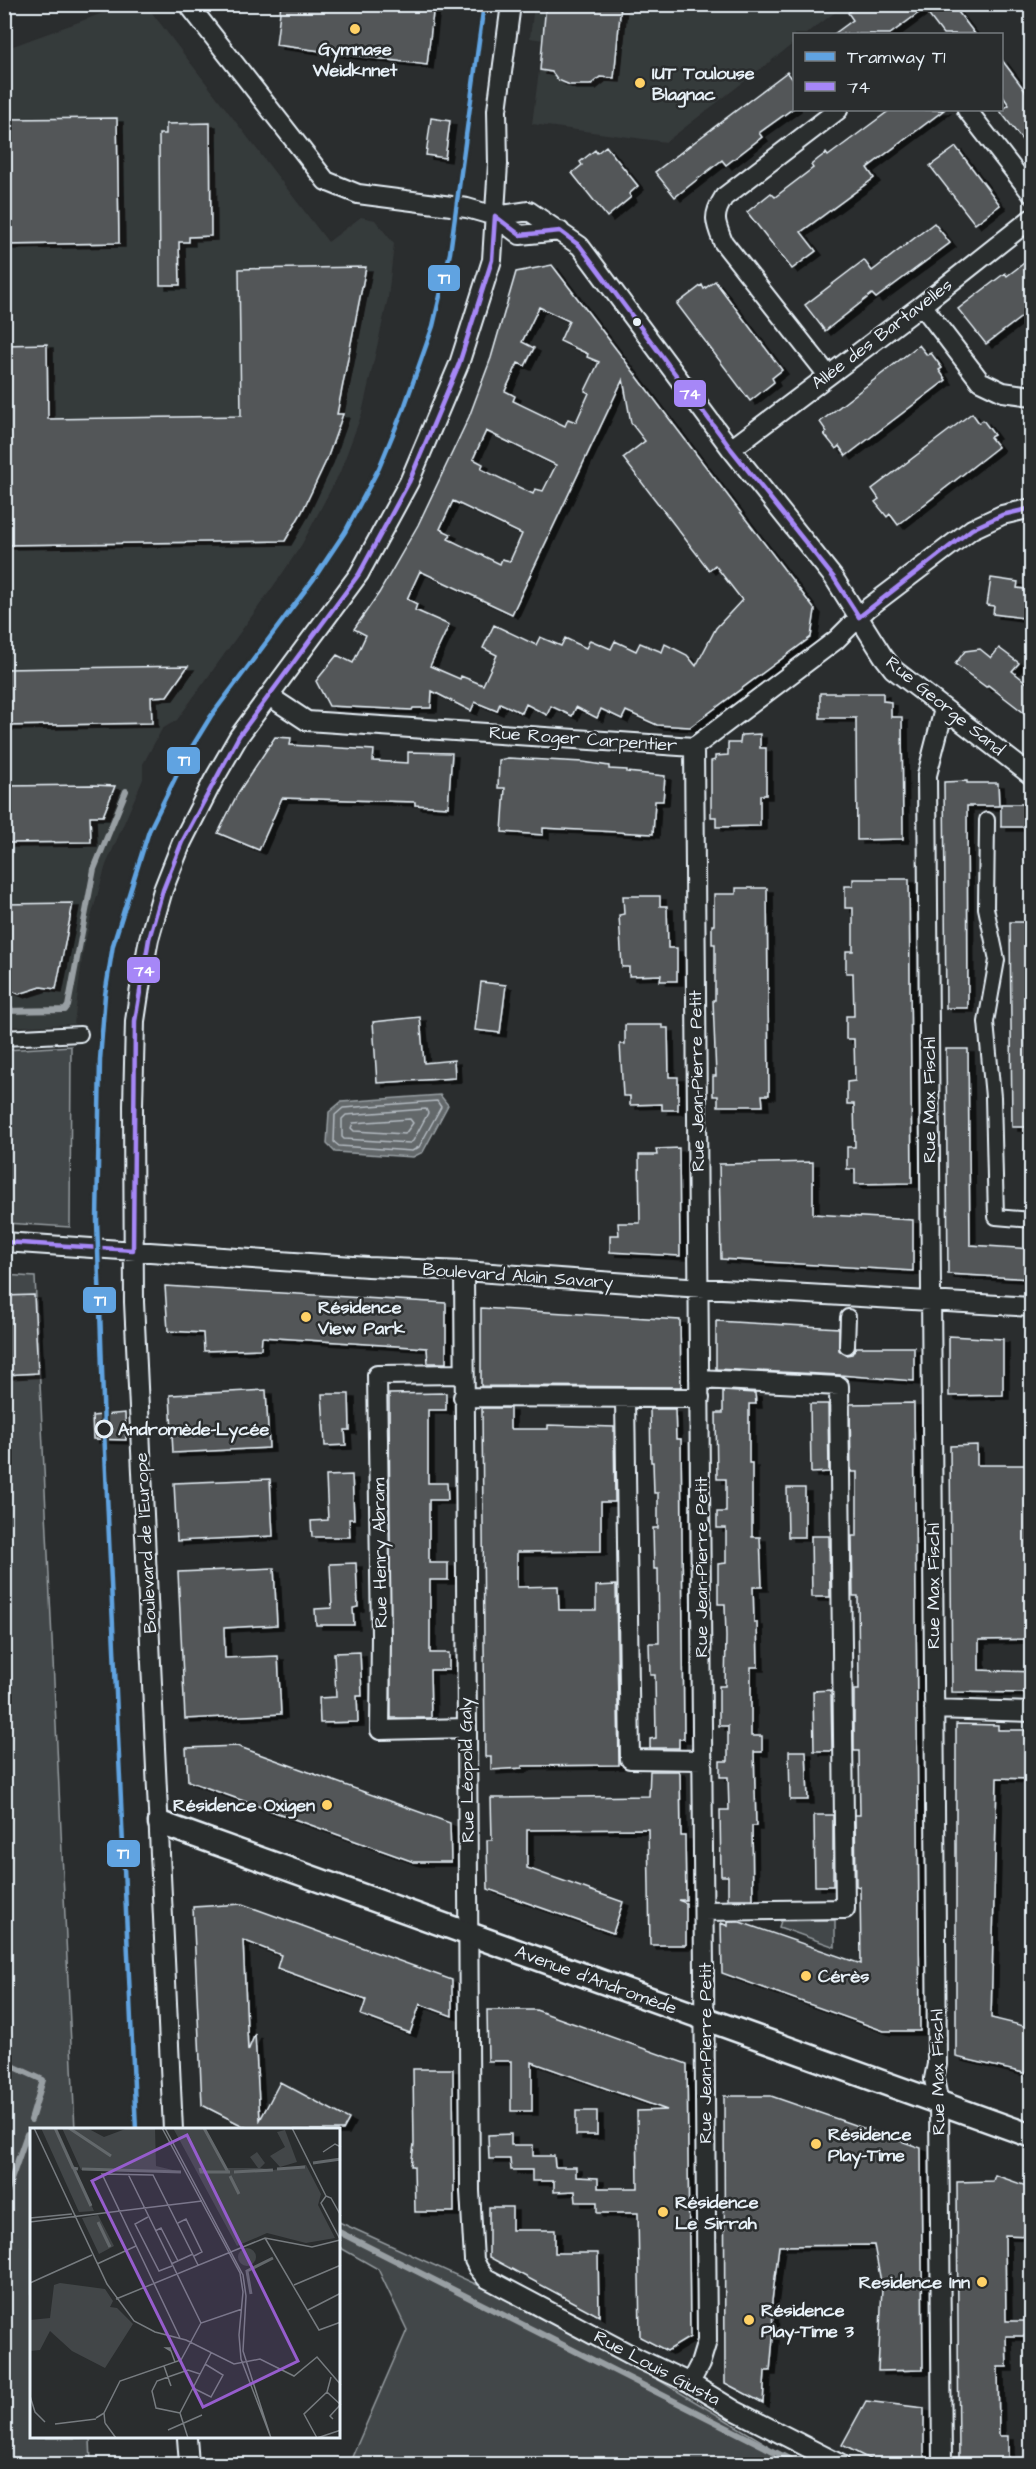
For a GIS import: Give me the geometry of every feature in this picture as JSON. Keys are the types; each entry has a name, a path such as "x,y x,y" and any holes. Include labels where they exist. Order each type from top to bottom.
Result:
{"street":[{"path":"188,4 326,181 358,194 466,208 495,216 498,110 511,4"},
{"path":"827,374 723,242 716,224 716,210 724,197 837,111"},
{"path":"968,111 1032,194"},
{"name":"Rue George Sand","path":"495,216 529,211 580,246 731,448 834,578 893,669 1032,776"},
{"name":"Boulevard de l'Europe","path":"173,2128 134,1320 135,1021 149,939 163,890 182,842 239,736 359,574 409,482 459,364 492,260 495,216"},
{"name":"Allée des Bartavelles","path":"731,448 922,305 1032,218"},
{"path":"922,305 980,381 1003,392 1032,396"},
{"name":"Rue Roger Carpentier","path":"269,696 307,721 694,747 836,640 859,617 972,529 1002,515 1032,508"},
{"name":"Rue Max Fischl","path":"942,2464 939,2103 934,2079 938,2064 927,775 944,709"},
{"name":"Rue Jean-Pierre Petit","path":"690,2383 700,2364 707,2341 694,747"},
{"path":"987,820 986,908 998,960 986,1022 993,1097 996,1217 1032,1220"},
{"path":"4,1038 80,1034"},
{"name":"Boulevard Alain Savary","path":"4,1242 368,1267 464,1270 1032,1307"},
{"name":"Rue Léopold Galy","path":"464,1270 463,1397 472,2246 478,2268"},
{"path":"848,1347 849,1317"},
{"name":"Rue Henry Abram","path":"463,1374 377,1376 381,1635 380,1730 467,1728"},
{"path":"699,1379 839,1386 845,1898 845,1909 704,1911"},
{"path":"463,1397 700,1398"},
{"path":"625,1398 630,1760 703,1760"},
{"path":"934,1709 1032,1712"},
{"name":"Avenue d'Andromède","path":"160,1823 1032,2136"},
{"name":"Rue Louis Giusta","path":"478,2268 486,2278 639,2359 690,2383 734,2410 840,2464"},
{"path":"187,2439 189,2464"}],"shaded area":[{"path":"125,5 146,5 328,242 361,217 375,220 394,244 388,298 362,413 340,472 302,544 282,574 177,720 162,729 143,764 143,779 106,865 90,921 83,952 74,1024 5,1027 5,49"},
{"name":"IUT Toulouse Blagnac","path":"534,5 845,5 807,33 793,33 793,44 666,142 532,124 543,40 530,38"},
{"path":"71,1046 70,1227 5,1223 5,1050"},
{"path":"4,1275 35,1277 75,2128 30,2128 30,2439 90,2439 91,2464 5,2464"},
{"path":"835,1920 835,1947 779,1927 781,1921"},
{"path":"340,2222 568,2326 768,2445 778,2464 349,2464 407,2330 378,2269 340,2248"}],"water":[{"path":"440,1095 448,1105 423,1152 413,1157 335,1152 327,1144 329,1112 341,1102"}],"building":[{"name":"Gymnase Weidknnet","path":"281,4 434,4 427,65 276,45"},
{"path":"546,4 621,4 614,78 600,77 590,85 570,85 558,80 552,72 540,70"},
{"path":"859,4 952,4 974,33 942,33 924,9 891,33 835,33 853,20 848,13"},
{"path":"1003,61 1032,100 1032,153 1000,111 1009,105 1003,96"},
{"path":"787,72 793,80 793,108 759,133 762,137 726,165 722,160 675,197 655,172"},
{"path":"889,111 943,111 867,168 874,178 801,232 816,251 792,269 747,212 771,193 775,197 813,168 811,165 826,153 828,156"},
{"path":"117,118 119,243 4,245 4,119"},
{"path":"431,118 450,121 445,158 426,155"},
{"path":"210,123 211,236 189,237 189,242 179,242 180,285 160,285 159,134 166,134 166,124"},
{"path":"606,146 638,186 629,194 631,197 607,217 572,173 582,165 580,162 595,150 597,153"},
{"path":"956,147 1000,205 975,224 930,166"},
{"path":"934,223 950,243 876,298 872,294 825,331 805,305 864,260 872,271"},
{"path":"1032,257 1032,309 986,344 958,309 1005,273 1007,276"},
{"path":"552,265 815,610 811,637 690,727 657,725 626,711 622,719 601,709 597,718 576,707 572,716 551,706 547,715 526,704 522,713 500,703 497,711 475,702 471,711 432,691 431,708 413,708 412,710 329,706 316,681 337,655 353,663 366,635 354,629 379,593 418,525 469,417 491,358 516,272","holes":["539,307 569,321 560,341 588,354 587,357 599,362 585,391 589,393 576,422 568,419 565,426 513,401 515,396 505,391 518,363 525,366 534,348 522,342","623,379 631,423 645,441 623,458 709,570 715,565 742,600 716,628 696,666 687,655 665,644 662,652 640,643 636,651 615,641 611,649 590,640 586,648 565,638 561,646 540,637 536,645 494,625 483,648 497,655 483,685 461,676 460,679 430,666 449,625 415,610 417,604 407,599 420,571 512,614","486,431 556,465 543,491 535,489 533,494 481,469 483,464 473,459","453,501 522,534 510,561 502,559 500,564 448,539 451,534 440,529"]},
{"path":"366,267 337,414 343,414 327,459 302,512 285,541 4,545 4,345 47,344 48,419 241,416 239,269"},
{"path":"715,281 782,370 772,378 774,382 750,401 677,304 702,285 704,289"},
{"path":"919,345 927,355 931,353 942,368 939,370 946,380 846,456 839,446 836,449 824,434 827,432 820,422"},
{"path":"972,413 979,423 983,420 994,435 990,437 998,447 898,525 890,514 887,517 875,502 879,499 872,489"},
{"path":"991,578 1018,582 1017,588 1032,590 1032,619 993,614 994,606 987,605"},
{"path":"999,648 1019,663 1012,671 1032,687 1032,719 988,685 986,687 955,664 965,651 980,649 991,658"},
{"path":"188,666 167,696 151,697 152,723 4,726 4,669"},
{"path":"820,693 883,693 883,701 891,702 891,717 902,717 903,839 857,840 856,718 820,718"},
{"path":"760,734 760,748 766,748 766,795 760,795 760,826 716,827 716,817 711,817 711,761 715,760 715,756 728,755 728,743 740,743 741,735"},
{"path":"275,737 291,738 290,745 374,750 373,761 408,763 408,752 452,753 448,807 415,805 415,802 282,798 259,850 218,833 238,793"},
{"path":"508,758 583,762 609,766 609,769 665,776 663,801 655,801 653,834 543,828 543,835 502,832 505,788 498,788 499,760"},
{"path":"967,781 967,783 998,783 999,806 967,806 968,1008 946,1008 944,782"},
{"path":"4,786 115,786 103,816 90,816 91,842 4,843"},
{"path":"1001,804 1026,804 1026,827 1001,827"},
{"path":"853,879 909,879 912,1183 855,1184 855,1169 847,1169 847,1147 855,1147 854,1104 847,1104 847,1082 855,1081 854,1039 846,1039 846,1016 854,1016 853,973 846,973 846,951 853,951 853,908 845,908 845,886 853,886"},
{"path":"736,888 767,888 769,1095 762,1095 763,1106 718,1106 718,1096 713,1096 713,1076 716,1076 713,1000 715,1000 715,944 712,944 714,894 736,894"},
{"path":"623,896 660,896 660,906 667,906 668,948 677,948 677,981 660,981 661,975 629,976 629,967 622,967 619,915 624,914"},
{"path":"73,903 56,989 41,987 19,994 4,988 4,904"},
{"path":"1010,922 1032,922 1032,1127 1012,1127"},
{"path":"481,982 506,985 500,1033 475,1030"},
{"path":"420,1017 424,1063 454,1060 455,1078 377,1083 373,1022"},
{"path":"625,1025 662,1025 662,1028 668,1028 669,1077 678,1077 678,1110 662,1110 662,1104 630,1105 630,1096 623,1096 620,1044 625,1044"},
{"path":"946,1049 968,1049 970,1245 1032,1249 1032,1279 948,1274"},
{"path":"679,1148 680,1256 610,1252 610,1235 619,1235 618,1223 640,1223 639,1155 657,1155 656,1149"},
{"path":"813,1162 813,1214 913,1220 913,1271 721,1259 719,1164"},
{"name":"Résidence View Park","path":"165,1286 446,1303 446,1363 428,1363 427,1348 262,1337 261,1349 204,1351 203,1333 168,1331"},
{"path":"34,1295 38,1373 4,1375 4,1296"},
{"path":"481,1308 680,1320 681,1387 481,1386"},
{"path":"716,1321 839,1328 839,1350 846,1355 852,1354 856,1347 914,1347 914,1381 716,1369"},
{"path":"949,1336 1003,1339 1003,1395 949,1396"},
{"path":"266,1390 269,1448 173,1453 170,1395"},
{"path":"723,1391 755,1393 756,1404 749,1404 749,1463 752,1463 752,1537 760,1537 762,1587 753,1587 754,1622 757,1622 758,1667 751,1667 751,1736 762,1736 762,1752 754,1752 756,1826 752,1826 753,1899 728,1899 728,1876 721,1876 720,1810 729,1810 728,1777 720,1777 720,1761 728,1761 728,1726 719,1726 719,1686 725,1686 726,1637 725,1604 718,1604 718,1564 726,1563 726,1528 717,1528 717,1512 726,1512 726,1479 717,1479 716,1413 723,1413"},
{"path":"446,1393 446,1410 428,1410 428,1483 447,1483 448,1500 429,1500 429,1563 448,1563 448,1580 430,1580 430,1653 449,1653 449,1670 430,1670 431,1718 391,1718 389,1394"},
{"path":"322,1394 349,1394 350,1430 345,1430 346,1445 325,1446"},
{"path":"914,1403 920,2031 884,2031 722,1973 721,1923 728,1926 728,1922 740,1922 861,1964 860,1887 856,1886 855,1815 860,1815 859,1751 854,1751 854,1690 859,1690 858,1596 853,1596 852,1536 857,1536 857,1472 851,1472 850,1404"},
{"path":"810,1404 828,1404 829,1472 811,1473"},
{"path":"482,1408 510,1408 510,1429 548,1429 548,1425 614,1427 615,1502 601,1502 601,1551 517,1552 517,1587 558,1586 559,1610 596,1610 596,1586 616,1585 619,1765 522,1766 522,1768 491,1770 491,1757 485,1757"},
{"path":"650,1409 675,1409 676,1439 681,1439 684,1739 679,1739 679,1748 650,1748 650,1739 656,1738 655,1675 650,1675 649,1643 659,1643 658,1569 654,1569 653,1528 658,1528 658,1493 654,1493 653,1462 651,1462"},
{"path":"125,1413 126,1440 93,1439 92,1416"},
{"path":"977,1445 977,1465 1032,1465 1032,1639 979,1640 979,1670 1032,1672 1032,1693 952,1692 950,1446"},
{"path":"352,1475 354,1519 349,1519 350,1537 312,1537 311,1521 328,1520 326,1476"},
{"path":"270,1479 273,1536 177,1541 174,1483"},
{"path":"787,1488 805,1488 805,1537 788,1537"},
{"path":"811,1536 829,1536 830,1597 812,1597"},
{"path":"356,1563 358,1607 353,1608 354,1625 316,1625 315,1609 332,1608 330,1564"},
{"path":"274,1568 277,1625 224,1628 225,1658 278,1656 281,1714 185,1719 178,1572"},
{"path":"360,1652 362,1696 357,1696 358,1722 320,1723 319,1698 336,1697 334,1653"},
{"path":"831,1690 832,1751 814,1751 813,1691"},
{"path":"956,1724 998,1725 998,1730 1032,1730 1032,1779 997,1778 991,2018 1032,2028 1032,2075 956,2057"},
{"name":"Résidence Oxigen","path":"237,1746 450,1823 451,1862 414,1862 188,1781 186,1748"},
{"path":"789,1751 806,1751 808,1800 790,1800"},
{"path":"650,1771 679,1771 680,1773 681,1836 685,1836 686,1900 678,1900 686,1903 686,1945 650,1945 648,1829 527,1830 527,1868 623,1902 613,1933 488,1889 487,1840 492,1840 491,1798 649,1796"},
{"path":"814,1815 833,1815 833,1886 815,1886"},
{"path":"242,1904 452,1980 452,2016 420,2004 410,2033 361,2015 366,2000 277,1968 281,1955 243,1940 248,2051 255,2034 260,2120 280,2082 349,2119 343,2130 340,2128 247,2128 202,2105 193,1907"},
{"name":"Résidence Le Sirrah","path":"487,2010 536,2010 687,2064 690,2337 667,2351 640,2337 638,2213 597,2213 597,2202 576,2202 575,2191 554,2192 554,2181 532,2181 532,2170 511,2170 510,2159 489,2159 488,2135 511,2134 511,2145 533,2145 533,2156 554,2156 555,2167 576,2167 576,2177 598,2178 598,2188 638,2188 637,2111 667,2110 532,2062 532,2111 511,2111 511,2061 488,2061"},
{"path":"413,2069 453,2069 454,2212 415,2212 414,2166 411,2166 414,2144"},
{"path":"724,2096 771,2096 921,2148 923,2370 878,2371 882,2287 874,2245 779,2246 772,2301 773,2338 770,2371 765,2371 763,2403 725,2383"},
{"path":"576,2111 597,2111 597,2135 576,2135"},
{"name":"Residence Inn","path":"995,2175 1032,2188 1032,2236 1005,2235 1006,2321 1032,2321 1032,2336 1006,2336 1007,2367 998,2367 999,2436 1008,2436 1008,2464 959,2464 957,2182 993,2181"},
{"path":"489,2207 512,2207 512,2230 555,2230 555,2253 598,2253 599,2316 489,2257"},
{"path":"866,2401 924,2408 924,2464 879,2464 842,2445"}],"waterway":[{"path":"4,1011 65,1010 68,1006 94,869 126,791"},
{"path":"4,2062 43,2080 31,2120"},
{"path":"4,2200 27,2134"},
{"path":"340,2233 799,2464"}],"tram line":[{"name":"T1","path":"136,2128 104,1429 97,1220 100,1060 105,995 113,945 149,831 184,760 211,716 313,580 345,532 379,468 405,405 433,326 450,253 484,4"}],"transit line":[{"name":"74","path":"495,216 520,235 560,231 580,246 731,449 834,578 859,617"},
{"name":"74","path":"133,1250 135,1021 149,939 163,890 182,842 239,736 359,574 409,482 459,364 492,260 495,216"},
{"name":"74","path":"859,617 972,529 1002,515 1032,508"},
{"name":"74","path":"4,1242 133,1250"}],"place":[{"name":"Gymnase Weidknnet","path":"355,29"},
{"name":"IUT Toulouse Blagnac","path":"640,83"},
{"name":"Résidence View Park","path":"306,1317"},
{"name":"Andromède-Lycée","path":"104,1429"},
{"name":"Résidence Oxigen","path":"327,1805"},
{"name":"Cérès","path":"806,1976"},
{"name":"Résidence Play-Time","path":"816,2144"},
{"name":"Résidence Le Sirrah","path":"663,2212"},
{"name":"Residence Inn","path":"982,2282"},
{"name":"Résidence Play-Time 3","path":"749,2320"}]}
